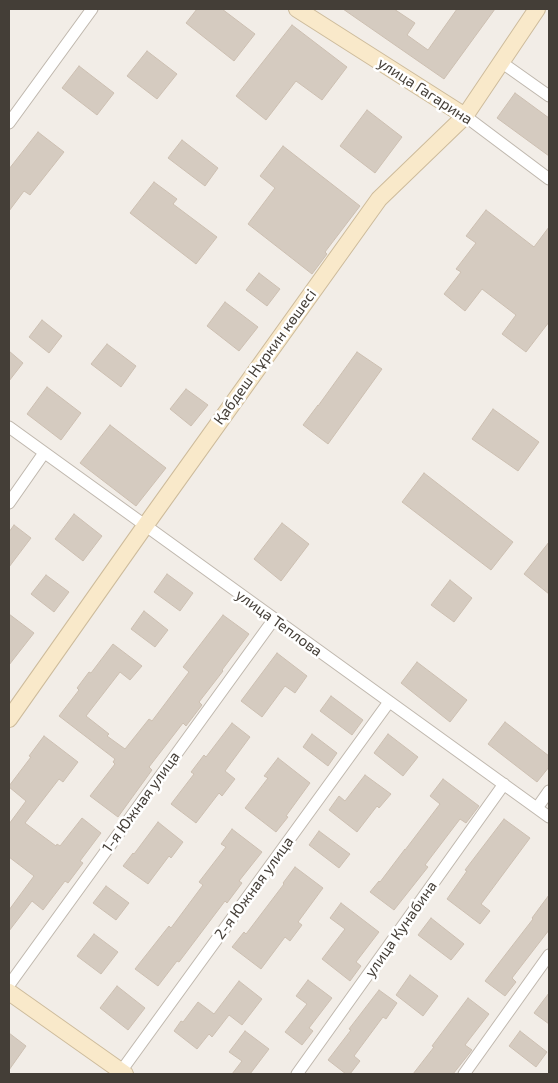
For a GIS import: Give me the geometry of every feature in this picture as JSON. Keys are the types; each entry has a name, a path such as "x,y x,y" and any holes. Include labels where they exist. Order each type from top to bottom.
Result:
{"street":[{"path":"9,123 92,9"},
{"name":"улица Гагарина","path":"297,9 465,116 549,179"},
{"name":"Қабдеш Нұркин көшесі","path":"9,719 144,526 379,199 465,116 537,9"},
{"path":"501,62 549,96"},
{"name":"улица Теплова","path":"9,427 549,817"},
{"path":"9,503 44,453"},
{"name":"1-я Южная улица","path":"9,985 274,620"},
{"name":"2-я Южная улица","path":"122,1073 389,702"},
{"name":"улица Кунабина","path":"297,1074 504,784"},
{"path":"537,808 549,790"},
{"path":"464,1074 549,955"},
{"path":"9,992 122,1073"}],"building":[{"path":"197,9 222,9 255,34 234,61 186,23"},
{"path":"343,9 394,9 415,23 407,35 428,50 457,9 495,9 444,79"},
{"path":"292,25 347,67 322,100 296,81 266,120 236,96"},
{"path":"147,51 177,74 157,99 127,76"},
{"path":"79,66 114,93 97,115 62,88"},
{"path":"515,93 549,118 549,156 497,118"},
{"path":"367,110 402,137 375,173 340,146"},
{"path":"38,132 64,152 30,195 24,191 9,211 9,169"},
{"path":"182,140 218,168 205,186 168,158"},
{"path":"283,146 360,206 325,252 327,254 312,274 248,224 275,188 260,176"},
{"path":"154,182 177,199 173,204 217,237 196,264 130,213"},
{"path":"486,210 534,247 549,227 549,322 526,352 502,334 516,315 482,289 465,311 444,294 461,272 456,269 476,243 466,236"},
{"path":"259,273 280,289 267,306 246,290"},
{"path":"225,302 258,327 239,351 207,326"},
{"path":"42,320 62,336 49,353 29,337"},
{"path":"107,344 136,366 121,387 91,364"},
{"path":"9,351 23,363 9,381"},
{"path":"357,352 382,369 328,444 303,425"},
{"path":"47,387 81,413 61,440 27,414"},
{"path":"186,389 208,405 191,426 170,409"},
{"path":"493,409 539,442 518,471 472,439"},
{"path":"110,425 166,468 136,506 80,463"},
{"path":"424,473 513,542 491,570 402,502"},
{"path":"74,514 102,536 83,561 55,539"},
{"path":"282,523 309,544 281,581 254,559"},
{"path":"14,525 31,538 9,567 9,532"},
{"path":"549,542 549,594 524,574"},
{"path":"167,574 193,593 180,611 154,592"},
{"path":"46,575 69,592 54,612 31,594"},
{"path":"450,580 472,598 454,622 431,605"},
{"path":"144,611 168,630 155,647 131,629"},
{"path":"9,614 34,633 9,665"},
{"path":"223,615 249,634 199,702 202,705 186,726 183,723 149,767 152,770 118,817 90,796 115,764 113,762 115,759 59,716 79,690 77,688 89,672 91,673 113,644 142,666 130,680 120,672 86,716 109,734 107,736 125,749 149,719 152,721 189,672 183,667"},
{"path":"277,653 307,676 295,693 285,686 262,717 241,701"},
{"path":"417,662 467,700 450,722 401,683"},
{"path":"331,696 363,720 352,735 320,711"},
{"path":"505,722 549,756 549,767 537,782 488,744"},
{"path":"232,723 250,737 225,771 235,779 222,796 219,793 196,823 171,804 194,774 191,772 204,755 206,757"},
{"path":"312,734 337,753 328,766 303,747"},
{"path":"388,734 418,757 403,776 374,753"},
{"path":"44,736 78,762 63,782 59,779 25,823 56,846 57,844 60,846 82,818 101,833 80,861 83,863 68,883 65,881 43,910 32,901 9,931 9,910 34,876 9,857 9,824 26,801 9,786"},
{"path":"278,758 310,783 276,832 245,808 268,778 264,776"},
{"path":"365,775 391,794 379,808 377,806 357,832 329,810 339,796 345,801"},
{"path":"443,779 479,806 466,823 460,819 425,865 428,867 394,910 370,892 380,882 440,804 430,796"},
{"path":"504,819 530,838 481,904 490,911 480,924 447,899 467,871 465,870"},
{"path":"158,822 183,842 171,858 169,856 148,884 123,866"},
{"path":"232,829 262,852 239,881 242,883 227,903 225,901 179,962 177,961 158,986 135,969 169,926 171,928 203,885 199,882 226,847 221,844"},
{"path":"319,831 350,854 339,868 309,845"},
{"path":"295,867 323,888 298,922 302,925 290,941 285,937 261,969 232,947 244,932 246,934"},
{"path":"106,886 129,903 116,920 93,903"},
{"path":"549,895 549,930 512,978 516,982 505,996 485,981"},
{"path":"341,903 379,932 356,962 361,966 350,981 322,959 345,929 330,918"},
{"path":"431,918 464,944 451,960 418,935"},
{"path":"94,934 118,952 101,974 77,956"},
{"path":"410,975 438,996 423,1016 396,995"},
{"path":"308,980 332,998 309,1028 313,1031 302,1045 285,1032 307,1004 296,996"},
{"path":"239,981 262,999 242,1025 229,1015 212,1037 209,1034 197,1049 174,1031 198,1002 214,1014"},
{"path":"117,986 145,1008 128,1030 100,1008"},
{"path":"379,990 397,1003 386,1019 383,1017 354,1056 360,1061 350,1074 346,1074 328,1060"},
{"path":"549,993 549,1024 534,1013"},
{"path":"468,998 489,1014 465,1045 472,1050 453,1074 413,1074 434,1047 432,1046"},
{"path":"245,1031 269,1049 250,1074 232,1074 242,1061 229,1052"},
{"path":"520,1031 547,1052 536,1067 509,1046"},
{"path":"9,1033 26,1046 9,1070"}]}
